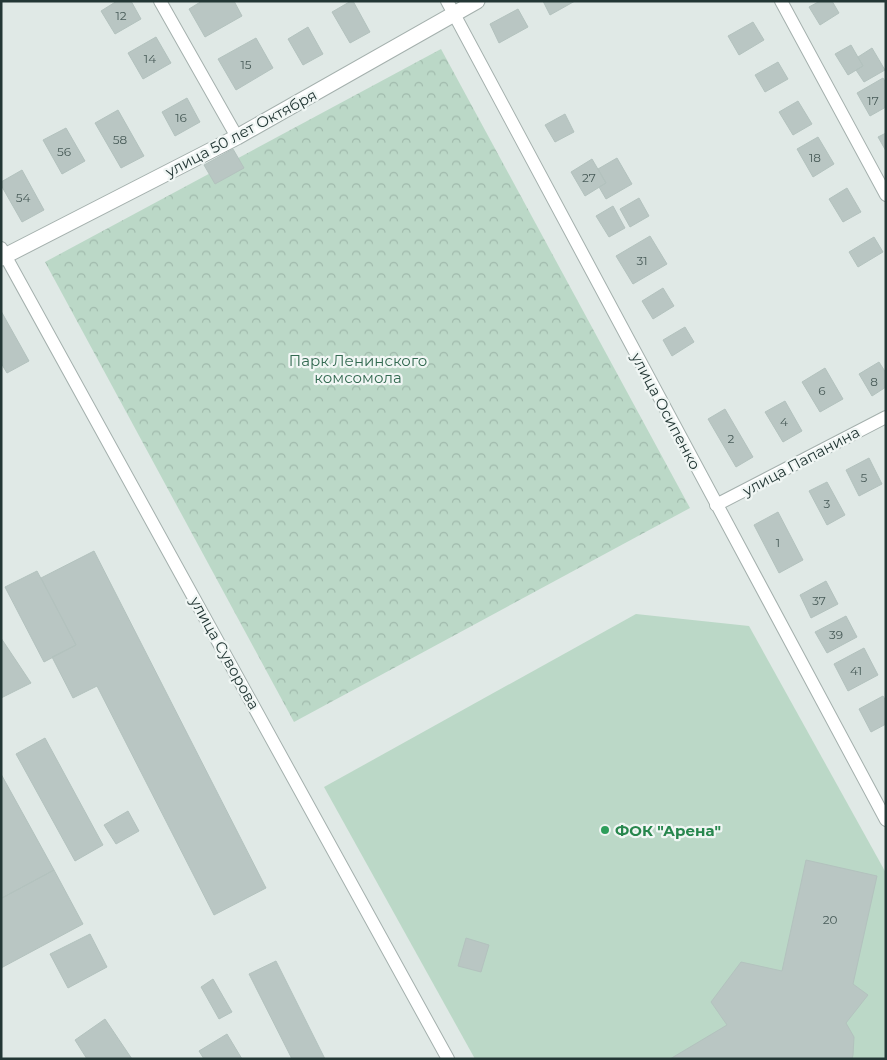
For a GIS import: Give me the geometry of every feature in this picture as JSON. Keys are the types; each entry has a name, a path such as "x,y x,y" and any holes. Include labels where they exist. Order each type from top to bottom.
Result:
{"street":[{"path":"160,1 237,137"},
{"name":"улица 50 лет Октября","path":"3,254 237,137 451,8 477,1"},
{"path":"780,1 886,194"},
{"name":"улица Осипенко","path":"451,8 886,820"},
{"name":"улица Суворова","path":"3,254 448,1059"},
{"name":"улица Папанина","path":"716,505 886,417"}],"green space":[{"name":"Парк Ленинского комсомола","path":"441,49 690,508 294,722 45,262"},
{"name":"ФОК \"Арена\"","path":"636,614 749,626 886,873 886,1059 475,1059 324,787"}],"building":[{"path":"117,1 131,1 141,19 115,34 101,11"},
{"path":"202,1 234,1 242,16 205,37 189,9"},
{"path":"353,1 370,32 350,43 332,12"},
{"path":"543,1 575,1 550,15"},
{"path":"820,1 832,1 839,13 820,25 809,7"},
{"path":"518,9 528,27 499,43 490,24"},
{"path":"753,22 764,40 739,55 728,36"},
{"path":"308,27 323,54 303,65 288,39"},
{"path":"156,37 171,63 143,79 128,53"},
{"path":"256,38 273,68 236,90 218,59"},
{"path":"851,45 863,66 848,75 835,54"},
{"path":"872,48 885,70 864,82 856,70 863,66 858,57"},
{"path":"778,62 788,79 765,92 755,75"},
{"path":"883,78 886,83 886,107 870,116 857,93"},
{"path":"187,98 200,122 175,136 162,112"},
{"path":"798,101 812,124 793,135 779,112"},
{"path":"118,110 144,156 121,168 95,123"},
{"path":"565,114 574,132 555,142 545,125"},
{"path":"66,128 85,161 62,174 43,140"},
{"path":"886,133 886,151 878,137"},
{"path":"818,137 834,164 813,177 797,149"},
{"path":"233,149 244,168 215,184 204,165"},
{"path":"617,158 632,184 606,199 599,187 606,183 598,169"},
{"path":"592,159 606,183 585,196 571,172"},
{"path":"22,170 44,210 22,222 1,182"},
{"path":"847,188 861,212 843,222 829,199"},
{"path":"639,198 649,216 630,227 620,209"},
{"path":"613,206 625,228 609,237 596,216"},
{"path":"650,236 667,264 633,284 616,256"},
{"path":"874,237 883,252 858,267 849,252"},
{"path":"663,288 674,306 653,319 642,301"},
{"path":"1,311 29,361 7,373 1,363"},
{"path":"685,327 694,342 672,356 663,340"},
{"path":"879,362 886,373 886,387 872,396 859,374"},
{"path":"825,368 843,399 820,412 802,382"},
{"path":"785,401 802,431 783,442 765,412"},
{"path":"725,409 753,457 736,467 708,419"},
{"path":"869,458 882,484 859,496 846,470"},
{"path":"827,482 845,515 827,525 809,491"},
{"path":"778,512 803,560 779,573 754,525"},
{"path":"94,551 266,888 214,915 97,686 73,698 52,657 76,645 41,578"},
{"path":"37,571 76,645 44,662 5,587"},
{"path":"826,581 838,604 811,618 800,595"},
{"path":"846,616 857,637 827,653 815,632"},
{"path":"1,638 31,683 1,698"},
{"path":"864,648 878,675 848,691 834,664"},
{"path":"883,696 886,701 886,724 871,732 859,709"},
{"path":"45,738 103,845 75,861 16,754"},
{"path":"1,774 54,870 2,898 1,897"},
{"path":"128,811 139,831 116,844 104,825"},
{"path":"806,860 877,876 853,984 868,995 846,1023 854,1037 852,1059 670,1059 727,1025 711,1002 741,962 782,971"},
{"path":"54,870 83,924 1,968 1,897"},
{"path":"90,934 107,967 68,988 50,954"},
{"path":"466,938 489,945 481,972 458,966"},
{"path":"276,961 325,1059 292,1059 249,974"},
{"path":"213,979 232,1012 219,1019 201,987"},
{"path":"105,1019 132,1059 87,1059 75,1040"},
{"path":"227,1034 242,1059 204,1059 199,1051"}],"place":[{"name":"ФОК \"Арена\"","path":"605,830"}]}
